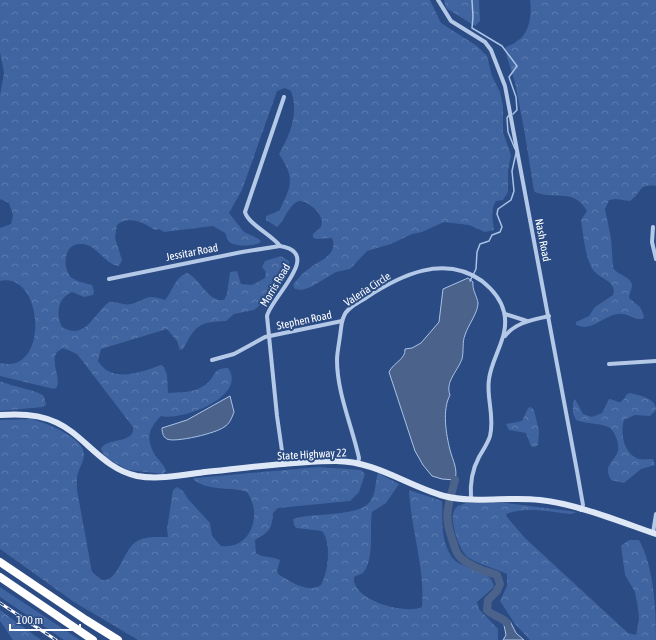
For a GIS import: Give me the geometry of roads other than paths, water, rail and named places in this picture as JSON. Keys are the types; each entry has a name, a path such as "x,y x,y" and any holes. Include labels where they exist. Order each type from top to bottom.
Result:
{"highway":[{"path":"0,562 80,617 118,640"},
{"path":"0,577 93,640"}],"main road":[{"name":"State Highway 22","path":"0,415 26,414 50,419 72,432 108,463 121,470 138,476 159,477 336,461 358,464 444,496 457,498 533,499 553,502 654,534"}],"street":[{"name":"Nash Road","path":"438,0 451,21 485,42 491,50 506,86 583,505 581,510"},
{"name":"Morris Road","path":"284,97 245,212 249,220 271,236 280,246 289,247 295,253 298,264 294,274 268,308 267,316 277,416 284,465"},
{"path":"653,227 652,242 656,259"},
{"name":"Jessitar Road","path":"109,279 242,252 280,246"},
{"name":"Valeria Circle","path":"358,464 359,458 338,375 336,358 342,321 346,311 372,294 409,274 435,268 461,270 480,280 494,292 505,314 505,336"},
{"name":"Valeria Circle","path":"505,314 527,320"},
{"name":"Valeria Circle","path":"471,498 471,483 474,470 490,438 492,428 489,391 490,374 495,354 505,336 517,326 527,320 549,316"},
{"name":"Stephen Road","path":"212,360 234,354 265,336 342,321"},
{"path":"609,364 656,361"},
{"path":"654,534 656,514"}],"waterway":[{"path":"472,0 472,28 502,46 517,66 509,77 516,97 517,110 513,114"},
{"path":"509,115 507,118 508,132 515,149"},
{"path":"470,281 476,269 477,252 480,244 489,241 492,235 500,232 502,227 497,214 498,209 511,200 514,191 512,171 516,153"},
{"path":"455,480 447,516 449,530 455,550 457,554 469,564 497,575 500,584 497,591 488,600 487,610 507,623"}],"railway":[{"path":"0,603 56,640"}]}
